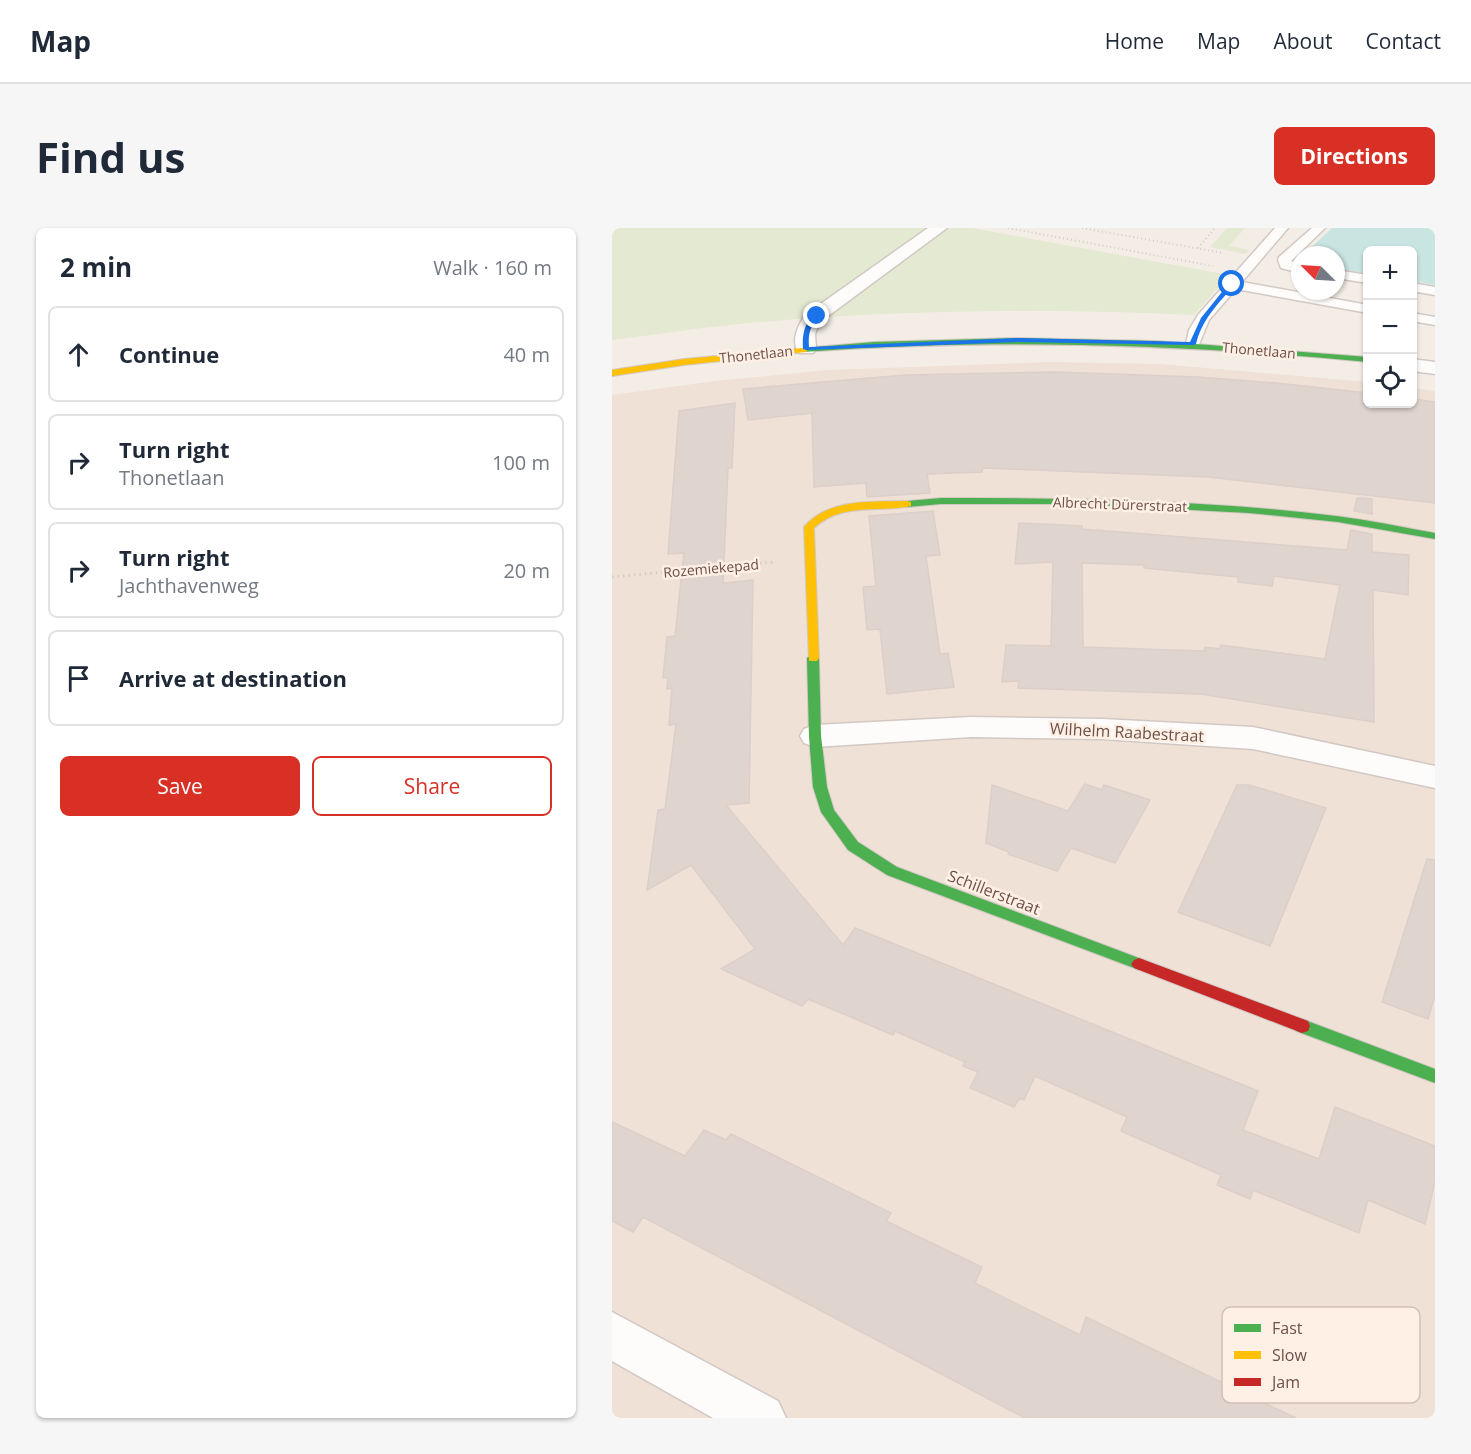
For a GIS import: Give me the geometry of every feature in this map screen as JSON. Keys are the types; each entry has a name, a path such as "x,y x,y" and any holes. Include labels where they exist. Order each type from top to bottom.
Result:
{"street":[{"path":"806,349 805,334 812,319 939,228"},
{"name":"Thonetlaan","path":"612,372 806,349 1018,340 1193,344 1363,360"},
{"path":"1417,366 1435,369"},
{"name":"Albrecht Dürerstraat","path":"809,527 816,518 838,509 941,501 1077,501 1248,510 1338,519 1435,536"},
{"name":"Schillerstraat","path":"809,527 816,736 820,787 828,812 853,846 892,871 1435,1076"},
{"name":"Wilhelm Raabestraat","path":"816,736 971,727 1103,729 1253,738 1435,777"},
{"path":"612,1335 761,1418"}],"lane":[{"path":"1193,344 1196,330 1203,318 1282,228"},
{"path":"1299,246 1319,228"},
{"path":"1291,254 1284,260 1286,265 1291,266"},
{"path":"1345,275 1363,278"},
{"path":"1232,284 1363,308"},
{"path":"1417,288 1435,291"},
{"path":"1417,318 1435,321"}],"path":[{"path":"1008,228 1243,271"},
{"path":"1082,228 1197,248 1215,228"},
{"name":"Rozemiekepad","path":"612,577 811,559"}],"shaded area":[{"path":"1051,362 1160,364 1363,382 1363,408 1417,408 1417,389 1435,391 1435,1418 612,1418 612,395 715,381 828,370"}],"green space":[{"path":"612,228 972,228 1229,275 1194,315 1080,311 909,313 739,324 612,340"},
{"path":"1227,228 1245,228 1229,246 1249,250 1245,254 1210,247"}],"water":[{"path":"1332,228 1435,228 1435,285 1417,282 1417,246 1363,246 1363,272 1345,270 1345,246 1313,246"}],"building":[{"path":"1055,372 1198,377 1363,392 1363,408 1417,408 1417,400 1435,402 1435,503 1208,477 983,468 982,472 927,474 930,493 867,497 866,483 814,487 812,413 748,420 743,389 905,375"},
{"path":"735,403 732,468 728,468 723,583 753,580 749,803 726,805 843,945 855,928 1258,1091 1243,1130 1319,1159 1335,1107 1435,1146 1435,1181 1425,1224 1368,1200 1359,1233 1253,1190 1250,1199 1217,1185 1221,1175 1121,1131 1127,1117 1035,1076 1024,1100 1020,1098 1014,1107 970,1088 978,1072 963,1066 965,1062 895,1031 893,1035 808,999 802,1006 721,969 755,949 691,865 647,890 658,810 665,809 676,724 669,725 672,688 667,689 668,678 663,678 667,637 675,636 684,553 668,554 679,411"},
{"path":"1357,498 1372,499 1372,514 1354,511"},
{"path":"933,511 940,555 926,556 940,654 948,653 954,687 887,694 880,629 867,630 863,587 876,586 869,516"},
{"path":"1019,523 1082,526 1082,529 1347,550 1351,530 1372,534 1372,552 1409,555 1408,595 1373,590 1374,722 1201,694 1018,688 1019,681 1002,682 1006,645 1051,646 1053,562 1015,564","holes":["1082,563 1144,565 1144,568 1238,577 1238,582 1272,586 1274,576 1340,585 1325,659 1221,645 1220,649 1205,647 1204,651 1083,647"]},
{"path":"1085,784 1102,790 1104,785 1150,800 1115,863 1071,848 1057,871 1008,854 1009,852 986,843 992,785 1068,811"},
{"path":"1237,785 1249,785 1326,808 1270,946 1178,912"},
{"path":"1427,859 1435,860 1435,995 1428,1019 1382,1002"},
{"path":"612,1122 685,1156 704,1130 726,1140 731,1134 891,1213 886,1221 982,1267 975,1283 1080,1335 1086,1317 1222,1382 1222,1403 1265,1403 1296,1418 1025,1418 643,1217 633,1232 612,1221"}],"traffic: fast":[{"path":"803,350 945,342 1086,341 1227,348 1363,360"},
{"path":"907,504 941,501 1077,501 1249,510 1338,519 1435,536"},
{"path":"813,658 815,736 820,787 828,812 853,846 892,871 1139,964"},
{"path":"1302,1026 1435,1076"}],"traffic: slow":[{"path":"612,373 684,362 803,350"},
{"path":"813,658 809,527 818,519 841,509 868,505 907,504"}],"traffic: jam":[{"path":"1139,964 1302,1026"}],"route":[{"path":"817,316 812,319 805,334 806,349 1018,340 1193,344 1196,330 1203,318 1232,284"}]}
